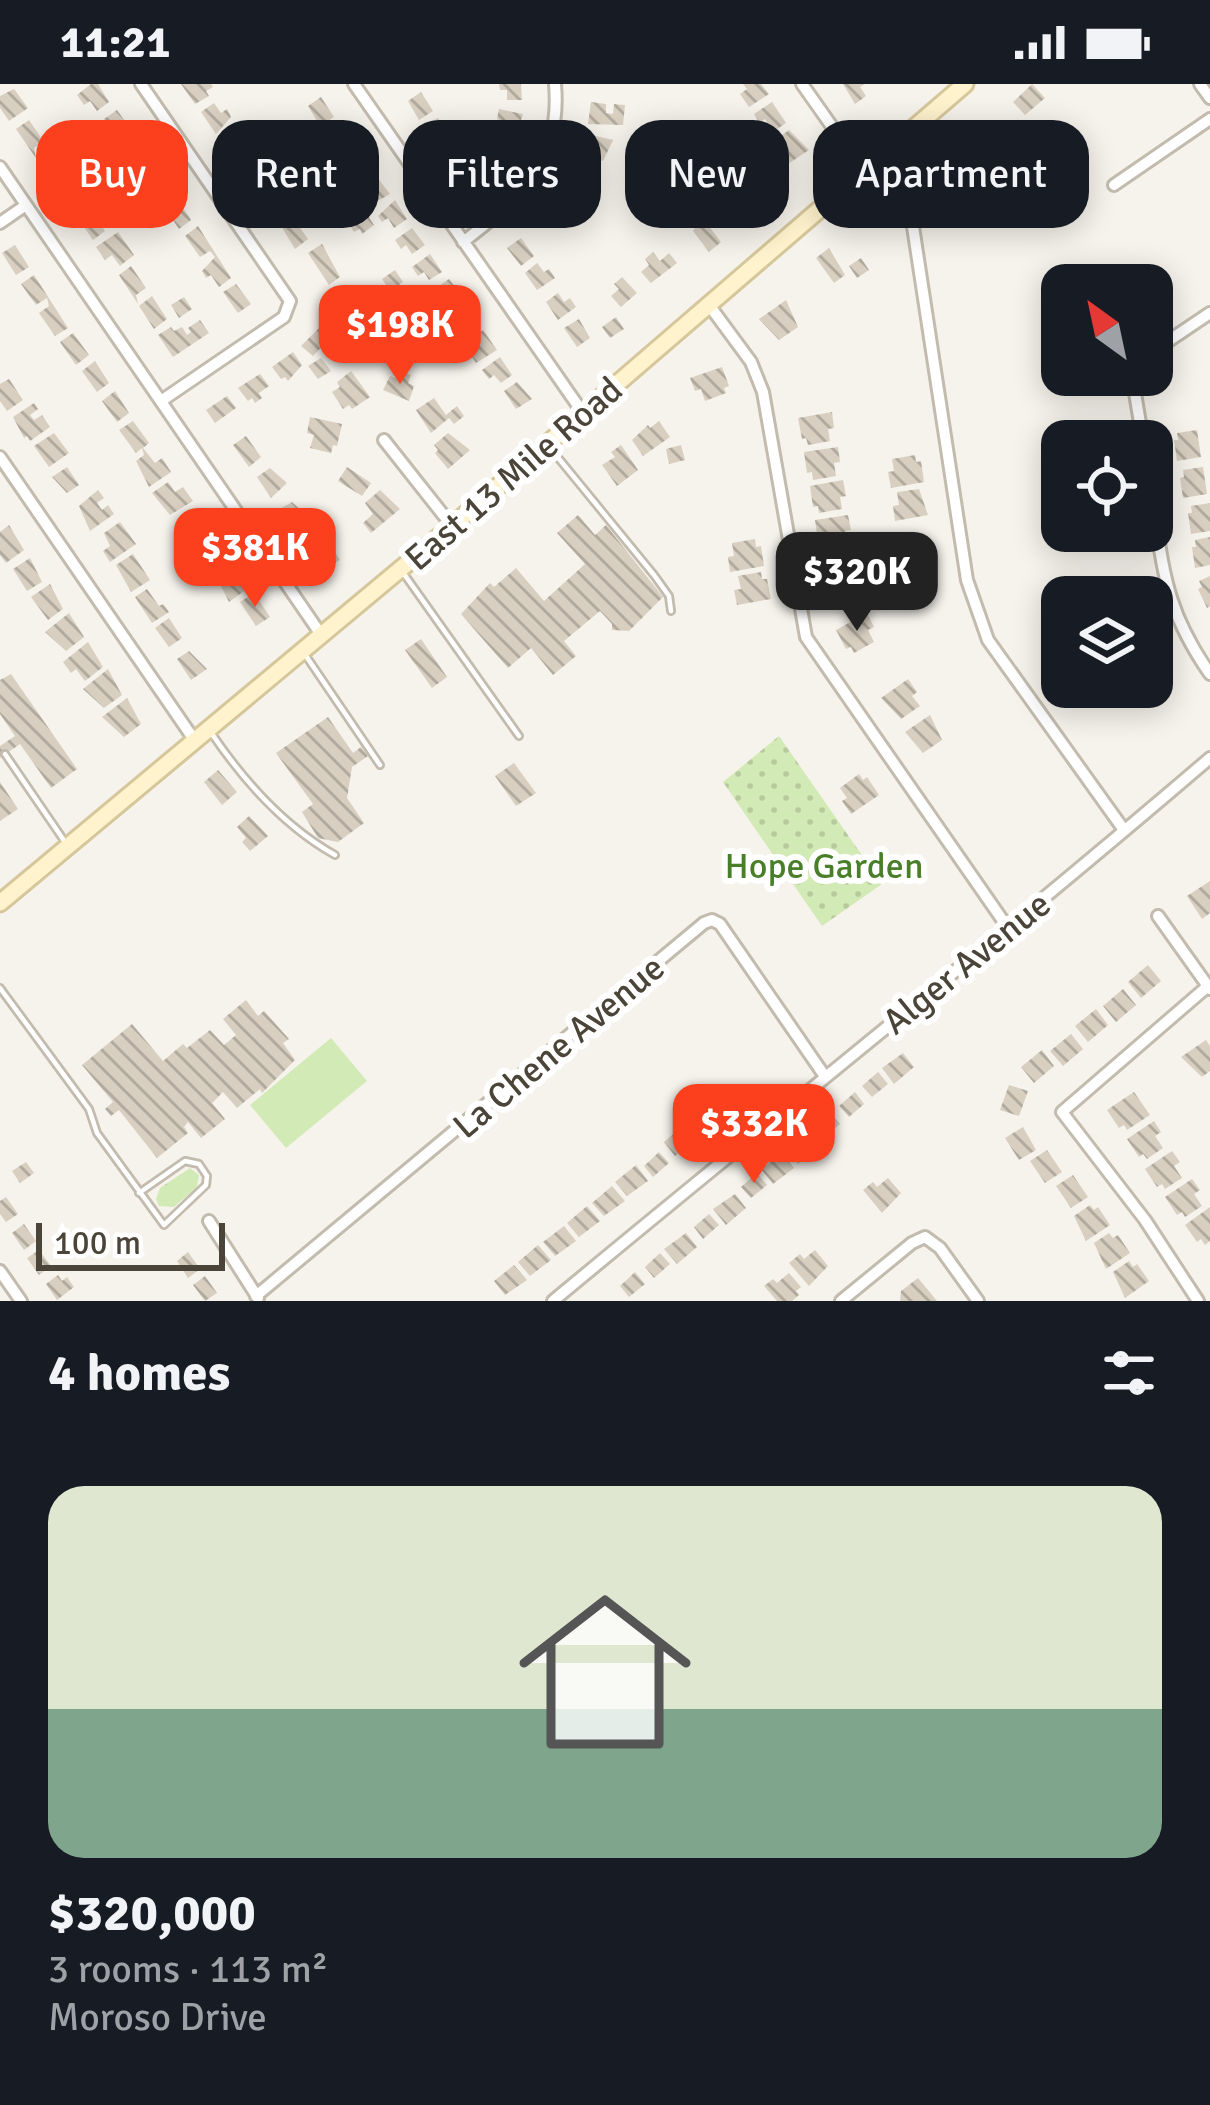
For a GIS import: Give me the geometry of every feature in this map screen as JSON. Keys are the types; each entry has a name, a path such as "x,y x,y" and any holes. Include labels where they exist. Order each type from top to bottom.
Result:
{"main road":[{"name":"East 13 Mile Road","path":"924,120 965,84"},
{"name":"East 13 Mile Road","path":"0,903 548,445 813,216"}],"street":[{"path":"141,84 290,301 284,317 161,401"},
{"path":"354,84 584,412"},
{"path":"463,242 514,203 537,173 554,120 555,84"},
{"path":"802,84 831,120"},
{"path":"1200,84 1210,98"},
{"path":"1114,185 1210,118"},
{"path":"0,167 322,636"},
{"path":"0,224 26,206"},
{"path":"913,228 967,580 977,614 988,640 1124,830"},
{"path":"709,304 752,362 763,392 806,637 1008,928"},
{"path":"1173,338 1210,313"},
{"path":"384,440 452,526"},
{"path":"0,457 202,735"},
{"path":"1160,552 1176,621 1210,674"},
{"name":"Alger Avenue","path":"554,1301 824,1076 949,980 1210,758"},
{"path":"1158,916 1209,988 1062,1112 1145,1220 1198,1301"},
{"name":"La Chene Avenue","path":"258,1299 704,923 720,924 824,1076"},
{"path":"209,1221 258,1299"},
{"path":"841,1301 911,1243 925,1237 940,1248 978,1301"},
{"path":"0,1271 21,1301"}],"lane":[{"path":"548,445 654,575 669,596 671,610"},
{"path":"401,569 519,736"},
{"path":"303,651 380,765"},
{"path":"202,735 308,840 334,855"},
{"path":"5,754 68,847"},
{"path":"0,988 89,1109 98,1133 139,1192 164,1226 206,1185 205,1170 192,1161 177,1163 139,1192"}],"green space":[{"name":"Hope Garden","path":"779,736 882,884 822,926 723,782"},
{"path":"331,1038 367,1081 286,1148 250,1105"},
{"path":"190,1168 199,1175 197,1187 174,1207 159,1206 160,1188"}],"building":[{"path":"98,84 109,102 97,111 77,95"},
{"path":"181,84 213,87 206,91 209,96 195,104"},
{"path":"499,84 521,84 522,100 507,100 507,90 500,90"},
{"path":"743,84 761,84 769,94 749,107 740,94 747,89"},
{"path":"843,84 864,84 860,87 866,96 855,104"},
{"path":"1032,84 1045,98 1025,115 1013,102"},
{"path":"14,89 28,108 9,121 0,108 0,96"},
{"path":"421,92 433,111 419,120 408,101"},
{"path":"321,97 334,117 316,120 308,106"},
{"path":"591,102 606,104 606,113 613,114 614,104 625,105 623,125 589,120"},
{"path":"772,102 784,120 757,120 754,114"},
{"path":"214,103 221,113 227,109 231,117 212,120 212,128 201,112"},
{"path":"499,109 523,114 521,120 497,119"},
{"path":"117,110 124,120 105,120"},
{"path":"29,120 36,130 36,158 16,129"},
{"path":"789,130 809,150 789,163"},
{"path":"601,137 613,140 601,160"},
{"path":"379,180 390,194 379,200"},
{"path":"395,200 403,222 394,228 388,218 382,222 379,215"},
{"path":"198,226 231,278 219,287 202,271 215,257 210,251 200,257 185,236"},
{"path":"85,228 103,228 105,231 93,240"},
{"path":"282,228 300,228 308,239 295,249"},
{"path":"412,228 425,245 412,254 395,240"},
{"path":"710,228 721,242 709,252 693,231"},
{"path":"118,232 134,255 120,266 112,255 105,260 96,247"},
{"path":"521,238 534,256 521,266 507,248"},
{"path":"322,244 340,277 329,285 308,253"},
{"path":"15,245 29,267 16,275 2,253"},
{"path":"829,248 845,275 834,283 816,258"},
{"path":"653,252 660,261 669,253 677,263 651,283 641,272"},
{"path":"430,254 442,272 429,280 412,267"},
{"path":"861,258 869,270 857,278 849,266"},
{"path":"537,263 555,278 537,290 525,273"},
{"path":"131,266 146,288 136,295 138,304 119,275"},
{"path":"395,270 403,282 390,291 382,279"},
{"path":"34,275 68,328 55,336 39,313 49,306 47,298 36,305 21,284"},
{"path":"622,277 637,293 621,307 611,296"},
{"path":"449,279 462,296 448,306 441,297 435,301 430,292"},
{"path":"236,284 251,304 238,313 223,292"},
{"path":"332,293 347,295 342,320 327,318"},
{"path":"558,293 576,307 558,320 546,302"},
{"path":"152,296 167,319 154,329 139,306"},
{"path":"184,297 192,309 179,318 171,305"},
{"path":"786,300 798,327 779,340 759,319"},
{"path":"464,306 477,324 463,333 451,314"},
{"path":"418,308 437,333 426,341 405,317"},
{"path":"616,317 624,329 610,338 602,327"},
{"path":"579,319 590,338 577,347 564,328"},
{"path":"200,320 209,333 173,357 158,335 182,327 187,335 188,328"},
{"path":"353,321 369,329 363,342 347,334"},
{"path":"320,327 331,337 313,356 301,346"},
{"path":"483,330 497,350 476,363 464,344"},
{"path":"73,333 89,355 76,365 60,342"},
{"path":"293,352 302,365 288,381 281,379 272,367"},
{"path":"500,357 512,375 501,383 482,370"},
{"path":"321,358 331,371 318,379 308,366"},
{"path":"95,361 109,383 97,392 82,371"},
{"path":"722,367 729,386 724,388 726,393 705,401 690,378"},
{"path":"351,371 370,397 352,409 349,405 343,409 332,392"},
{"path":"403,372 411,375 408,383 414,386 409,401 383,390 390,376 400,380"},
{"path":"260,374 269,386 255,403 252,398 248,401 238,388"},
{"path":"9,379 23,400 7,411 0,401 0,384"},
{"path":"517,382 532,399 516,409 504,391"},
{"path":"115,391 129,413 117,422 102,401"},
{"path":"227,396 236,408 215,423 206,410"},
{"path":"434,398 446,415 457,406 464,416 454,424 449,418 431,433 416,410"},
{"path":"34,403 38,409 30,415 34,420 42,415 50,427 30,441 13,417"},
{"path":"832,412 830,441 808,445 798,418"},
{"path":"310,417 342,424 331,453 310,448 314,435 307,433"},
{"path":"133,421 149,443 143,448 155,463 162,458 171,472 149,487 136,461 144,455 142,448 136,453 119,430"},
{"path":"659,421 670,437 643,456 632,440"},
{"path":"1197,430 1201,457 1177,461 1177,433"},
{"path":"54,433 69,453 49,467 34,446"},
{"path":"448,433 470,450 448,469 434,445"},
{"path":"246,436 261,457 249,467 233,445"},
{"path":"621,445 638,470 617,486 602,465 615,457 611,452"},
{"path":"681,445 685,460 669,464 666,449"},
{"path":"838,447 836,476 813,480 804,452"},
{"path":"915,455 916,462 921,461 924,482 891,488 892,459"},
{"path":"67,467 79,485 67,493 52,477"},
{"path":"347,467 371,483 362,496 338,481"},
{"path":"1203,467 1207,494 1183,498 1183,470"},
{"path":"270,468 287,483 271,498 257,477"},
{"path":"843,480 842,509 819,513 818,506 813,507 810,486"},
{"path":"168,482 175,492 183,487 193,501 170,515 152,493"},
{"path":"919,489 928,515 895,521 897,492"},
{"path":"98,490 104,498 97,503 102,510 108,505 114,514 90,531 79,506"},
{"path":"380,490 400,509 371,533 363,523 373,514 365,503"},
{"path":"292,502 308,517 294,532 278,510"},
{"path":"1210,503 1210,531 1191,534 1191,506"},
{"path":"195,509 210,530 197,539 177,522"},
{"path":"578,515 595,535 606,525 663,597 629,631 612,630 600,611 564,641 576,656 553,675 531,648 508,668 461,614 490,583 494,587 516,568 544,601 585,564 557,533"},
{"path":"848,515 847,544 824,548 815,520"},
{"path":"120,522 136,544 110,562 103,551 110,546 104,533"},
{"path":"9,525 24,550 6,563 0,555 0,532"},
{"path":"213,537 227,559 215,568 207,555 201,559 195,550"},
{"path":"315,537 319,545 327,540 340,560 332,565 329,559 333,570 321,579 302,546"},
{"path":"1210,537 1210,565 1195,568 1195,540"},
{"path":"755,539 764,566 730,572 732,543"},
{"path":"133,554 150,580 131,592 116,565"},
{"path":"30,558 42,582 27,591 13,569"},
{"path":"227,568 233,575 240,570 251,586 229,602 216,576"},
{"path":"761,572 771,599 737,605 738,576"},
{"path":"1210,576 1207,608 1198,589 1202,587 1199,581"},
{"path":"50,584 63,609 48,620 31,597"},
{"path":"147,589 169,612 152,623 135,597"},
{"path":"254,593 270,617 256,626 240,602"},
{"path":"69,613 84,637 66,651 45,632"},
{"path":"867,613 874,642 854,653 851,647 846,649 836,630"},
{"path":"169,618 182,638 169,647 155,628"},
{"path":"421,639 447,677 432,688 405,650"},
{"path":"88,642 103,667 85,681 63,662"},
{"path":"189,651 207,669 191,680 177,659"},
{"path":"108,669 122,695 104,708 83,689"},
{"path":"11,674 77,769 51,788 20,744 0,758 0,746 15,736 0,714 0,680"},
{"path":"908,679 920,706 901,719 881,698"},
{"path":"127,698 141,724 124,737 102,717"},
{"path":"930,715 942,740 923,753 905,732"},
{"path":"328,717 353,753 361,747 368,756 352,767 347,798 364,823 338,842 318,838 302,812 313,804 276,753"},
{"path":"514,763 536,793 516,806 495,776"},
{"path":"218,770 237,792 222,805 204,782"},
{"path":"859,774 863,780 867,777 879,795 851,814 840,788"},
{"path":"0,782 18,809 0,821"},
{"path":"249,816 268,836 250,851 237,827"},
{"path":"1210,881 1210,913 1202,919 1187,896"},
{"path":"1148,965 1161,981 1141,998 1128,982"},
{"path":"1123,989 1136,1005 1116,1022 1103,1006"},
{"path":"246,1000 258,1016 264,1011 289,1039 283,1043 295,1060 262,1093 260,1089 237,1108 223,1092 212,1103 225,1119 201,1138 188,1122 184,1127 188,1133 157,1158 119,1110 111,1116 105,1109 113,1102 82,1065 132,1024 163,1061 210,1030 224,1045 236,1035 223,1019"},
{"path":"1096,1009 1108,1025 1088,1042 1075,1026"},
{"path":"1071,1034 1083,1049 1063,1066 1050,1051"},
{"path":"1206,1040 1210,1071 1202,1077 1181,1057"},
{"path":"1042,1050 1054,1066 1034,1083 1021,1067"},
{"path":"903,1053 914,1067 894,1084 882,1068"},
{"path":"878,1072 888,1084 872,1097 862,1086"},
{"path":"732,1084 744,1099 723,1114 711,1100"},
{"path":"1009,1085 1028,1091 1019,1116 1000,1110"},
{"path":"855,1092 864,1104 849,1117 839,1106"},
{"path":"1134,1092 1150,1115 1127,1130 1124,1125 1119,1128 1107,1110"},
{"path":"708,1105 720,1120 699,1135 687,1122"},
{"path":"830,1113 840,1124 824,1137 814,1126"},
{"path":"1154,1121 1161,1132 1155,1136 1163,1148 1147,1159 1143,1154 1139,1157 1127,1139"},
{"path":"684,1125 697,1140 675,1156 664,1142"},
{"path":"1023,1127 1036,1150 1019,1160 1005,1138"},
{"path":"807,1133 818,1147 798,1164 785,1149"},
{"path":"1047,1150 1062,1172 1045,1183 1030,1161"},
{"path":"1172,1151 1180,1162 1174,1166 1182,1178 1165,1189 1162,1184 1157,1187 1145,1169"},
{"path":"659,1152 669,1163 653,1177 644,1166"},
{"path":"782,1154 794,1168 773,1184 761,1169"},
{"path":"26,1162 34,1173 20,1183 12,1171"},
{"path":"636,1165 648,1181 627,1196 615,1182"},
{"path":"757,1173 767,1185 751,1198 741,1187"},
{"path":"1073,1175 1088,1197 1071,1208 1056,1186"},
{"path":"888,1178 901,1193 882,1213 863,1190"},
{"path":"1192,1179 1200,1190 1194,1194 1202,1206 1185,1217 1182,1212 1177,1215 1165,1197"},
{"path":"612,1186 625,1201 604,1216 592,1203"},
{"path":"735,1194 746,1208 726,1225 713,1209"},
{"path":"6,1197 18,1214 6,1222 0,1201"},
{"path":"1090,1205 1094,1210 1098,1207 1110,1225 1086,1241 1074,1216"},
{"path":"587,1206 600,1221 579,1237 567,1223"},
{"path":"1210,1207 1210,1241 1205,1245 1185,1225"},
{"path":"709,1214 719,1225 703,1239 694,1227"},
{"path":"24,1224 36,1241 24,1250 12,1233"},
{"path":"564,1226 576,1241 555,1256 543,1242"},
{"path":"686,1233 697,1247 677,1264 664,1249"},
{"path":"1109,1233 1113,1238 1118,1235 1130,1253 1106,1269 1094,1243"},
{"path":"538,1245 551,1260 530,1276 518,1262"},
{"path":"39,1250 51,1266 39,1275 27,1258"},
{"path":"815,1250 828,1266 809,1286 789,1263"},
{"path":"188,1252 200,1269 188,1278 177,1261"},
{"path":"660,1253 670,1264 654,1278 645,1267"},
{"path":"1129,1261 1149,1281 1125,1298 1113,1272"},
{"path":"514,1265 527,1280 505,1295 494,1281"},
{"path":"635,1272 645,1284 629,1297 620,1286"},
{"path":"789,1273 801,1287 796,1291 799,1295 792,1301 777,1301 764,1286"},
{"path":"58,1275 62,1281 67,1277 74,1287 57,1300 46,1284"},
{"path":"205,1276 217,1293 205,1301 193,1285"},
{"path":"918,1278 937,1301 900,1301 901,1291"}]}
